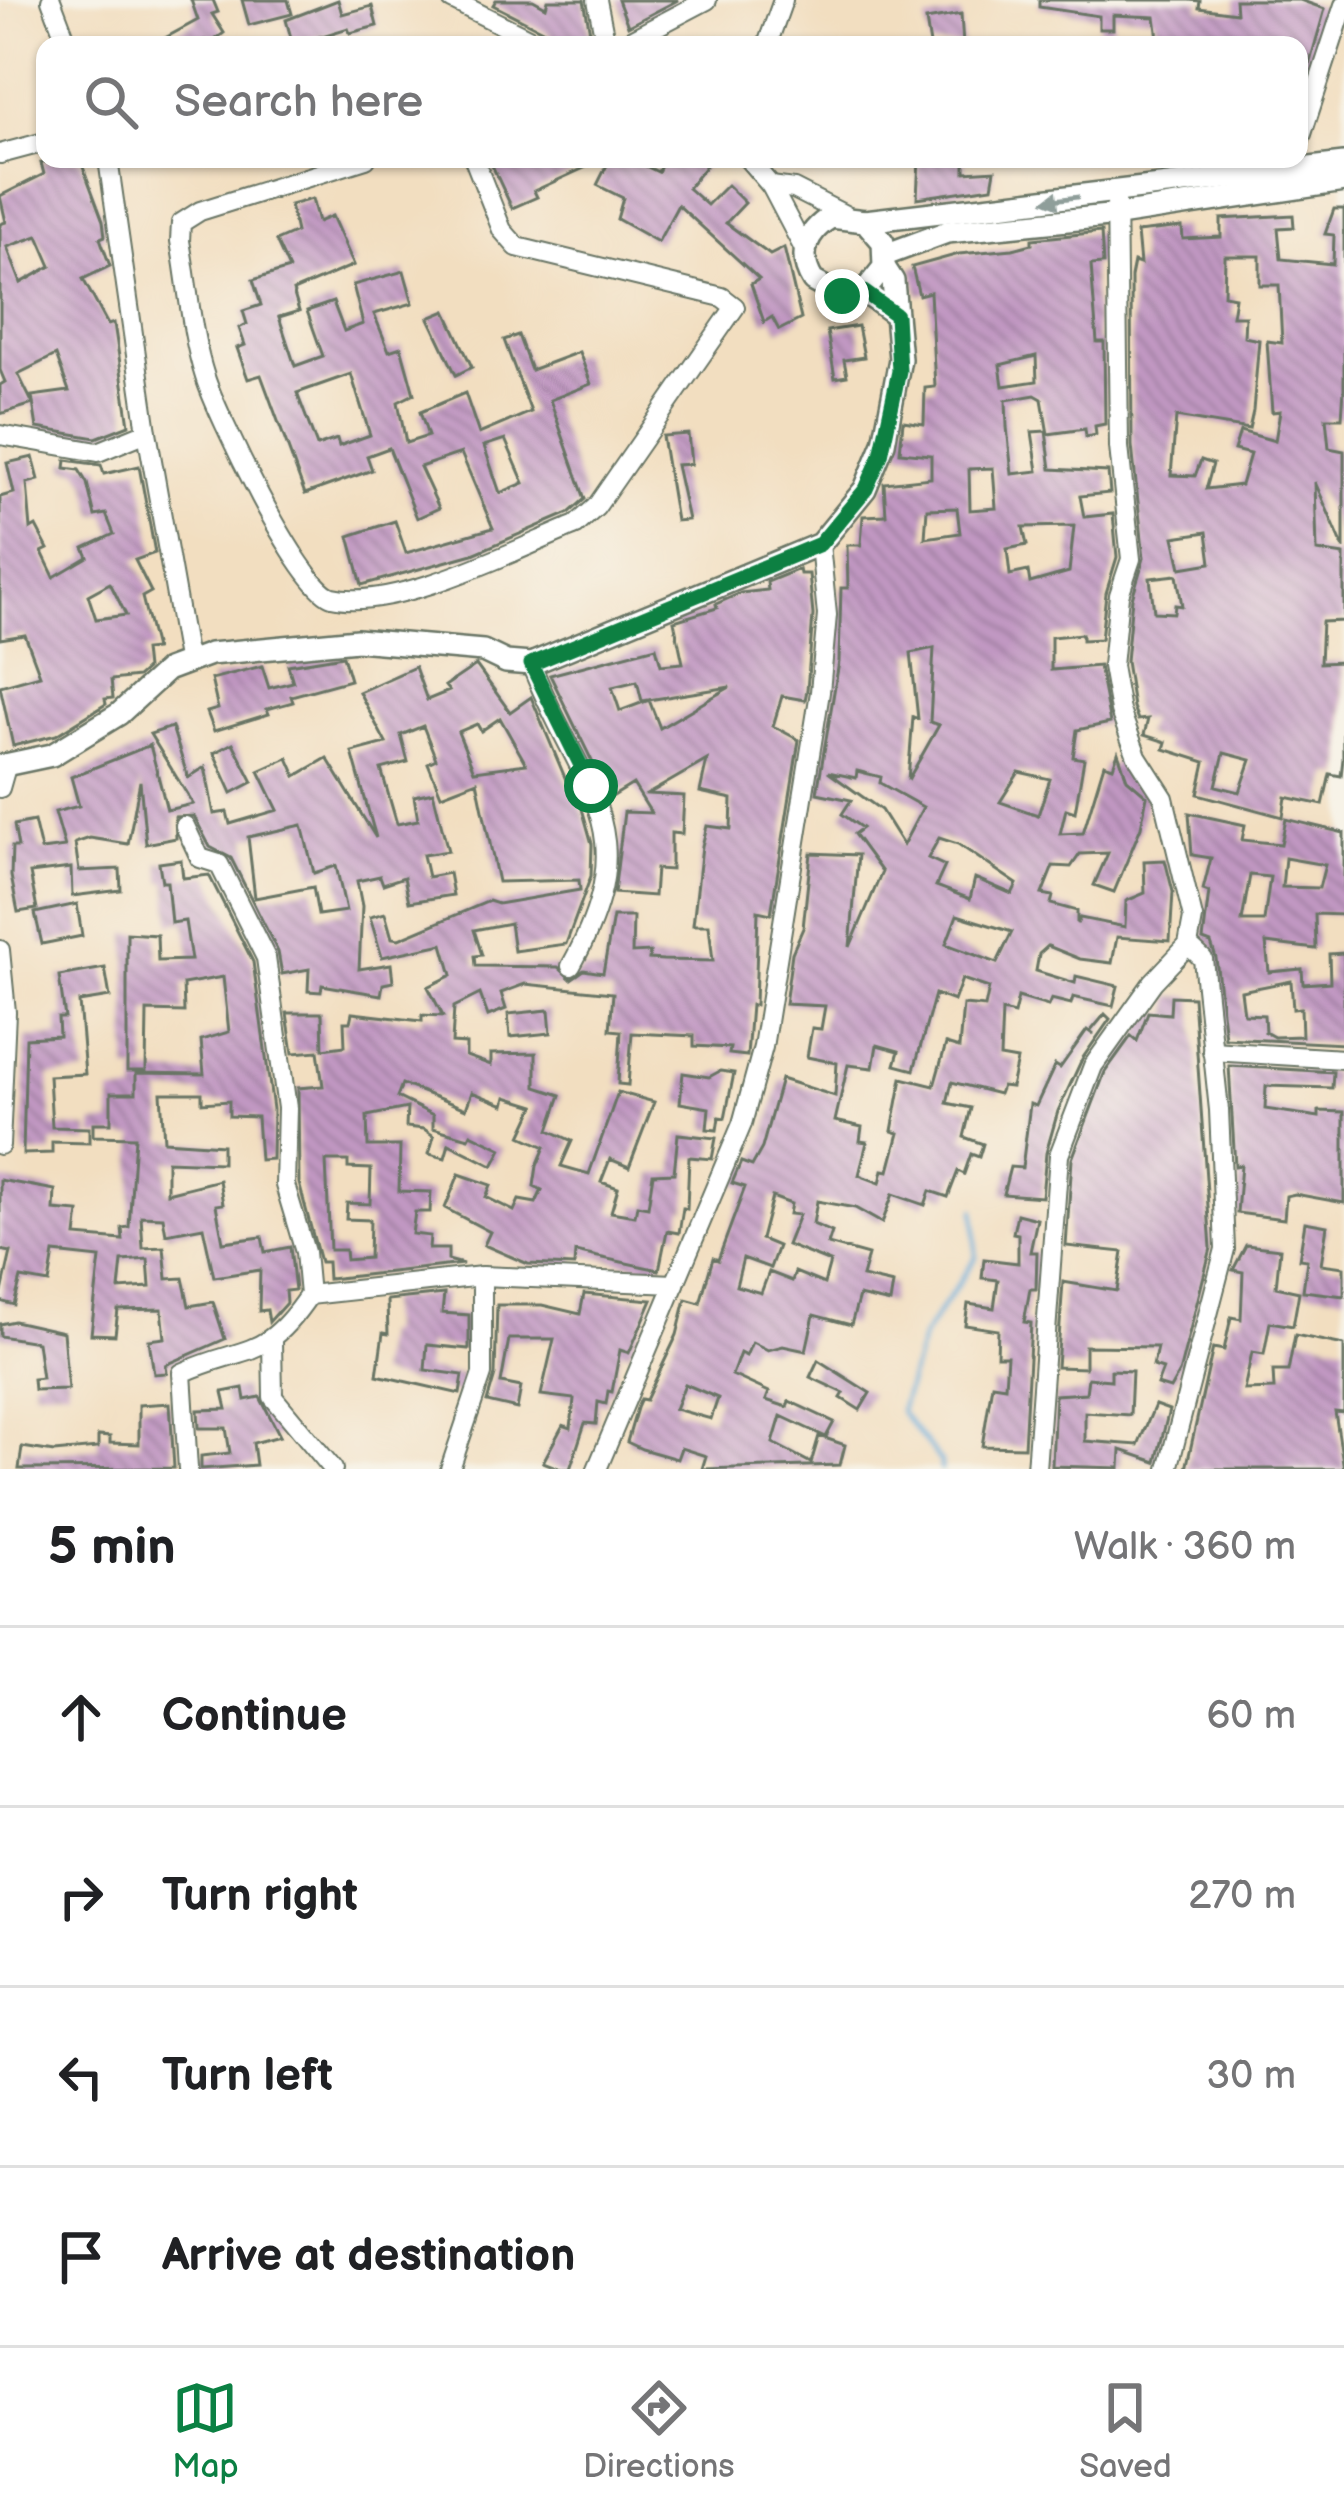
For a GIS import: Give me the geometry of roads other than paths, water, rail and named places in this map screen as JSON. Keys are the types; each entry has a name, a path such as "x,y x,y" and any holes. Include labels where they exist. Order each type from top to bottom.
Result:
{"main road":[{"path":"1308,165 1344,164"},
{"path":"1232,188 1285,168"},
{"path":"1117,204 818,224 805,249 807,272 821,289 842,296 864,292 885,261 947,232 1232,188 1344,181"},
{"path":"2,774 52,755 95,730 187,659 357,640 483,651 506,662 531,664 820,544 866,489 881,455 899,371 893,281 883,242 855,218"},
{"path":"864,292 896,315"}],"street":[{"path":"51,0 65,36"},
{"path":"452,0 524,36"},
{"path":"597,0 604,36"},
{"path":"638,36 706,0"},
{"path":"770,36 784,0"},
{"path":"1308,115 1344,5"},
{"path":"0,154 36,144"},
{"path":"109,168 147,433 187,659"},
{"path":"337,168 200,211 181,223 180,241 205,377 264,507 313,584 334,598 406,592 576,525 596,507 735,308 722,297 517,247 502,230 478,168"},
{"path":"756,168 771,186 805,249"},
{"path":"771,186 794,189 855,218"},
{"path":"1036,1469 1059,1155 1093,1066 1153,982 1188,945 1192,903 1169,815 1137,756 1120,711 1112,666 1118,595 1131,559 1119,447 1117,204"},
{"path":"0,435 98,452 147,433"},
{"path":"597,1469 742,1124 763,1047 823,673 827,615 820,544"},
{"path":"531,664 604,818 609,862 600,904 571,967"},
{"path":"185,826 200,858 219,864 266,958 287,1108 286,1185 305,1252 310,1295"},
{"path":"1168,1469 1225,1249 1203,959 1188,945"},
{"path":"0,950 6,1012 0,1145"},
{"path":"1212,1051 1344,1059"},
{"path":"188,1469 182,1373 251,1354 272,1341 310,1295 482,1276 675,1284"},
{"path":"450,1469 482,1374 482,1276"},
{"path":"272,1341 273,1397 333,1469"}],"waterway":[{"path":"941,1469 941,1462 900,1411 923,1336 976,1257 975,1210"}]}
